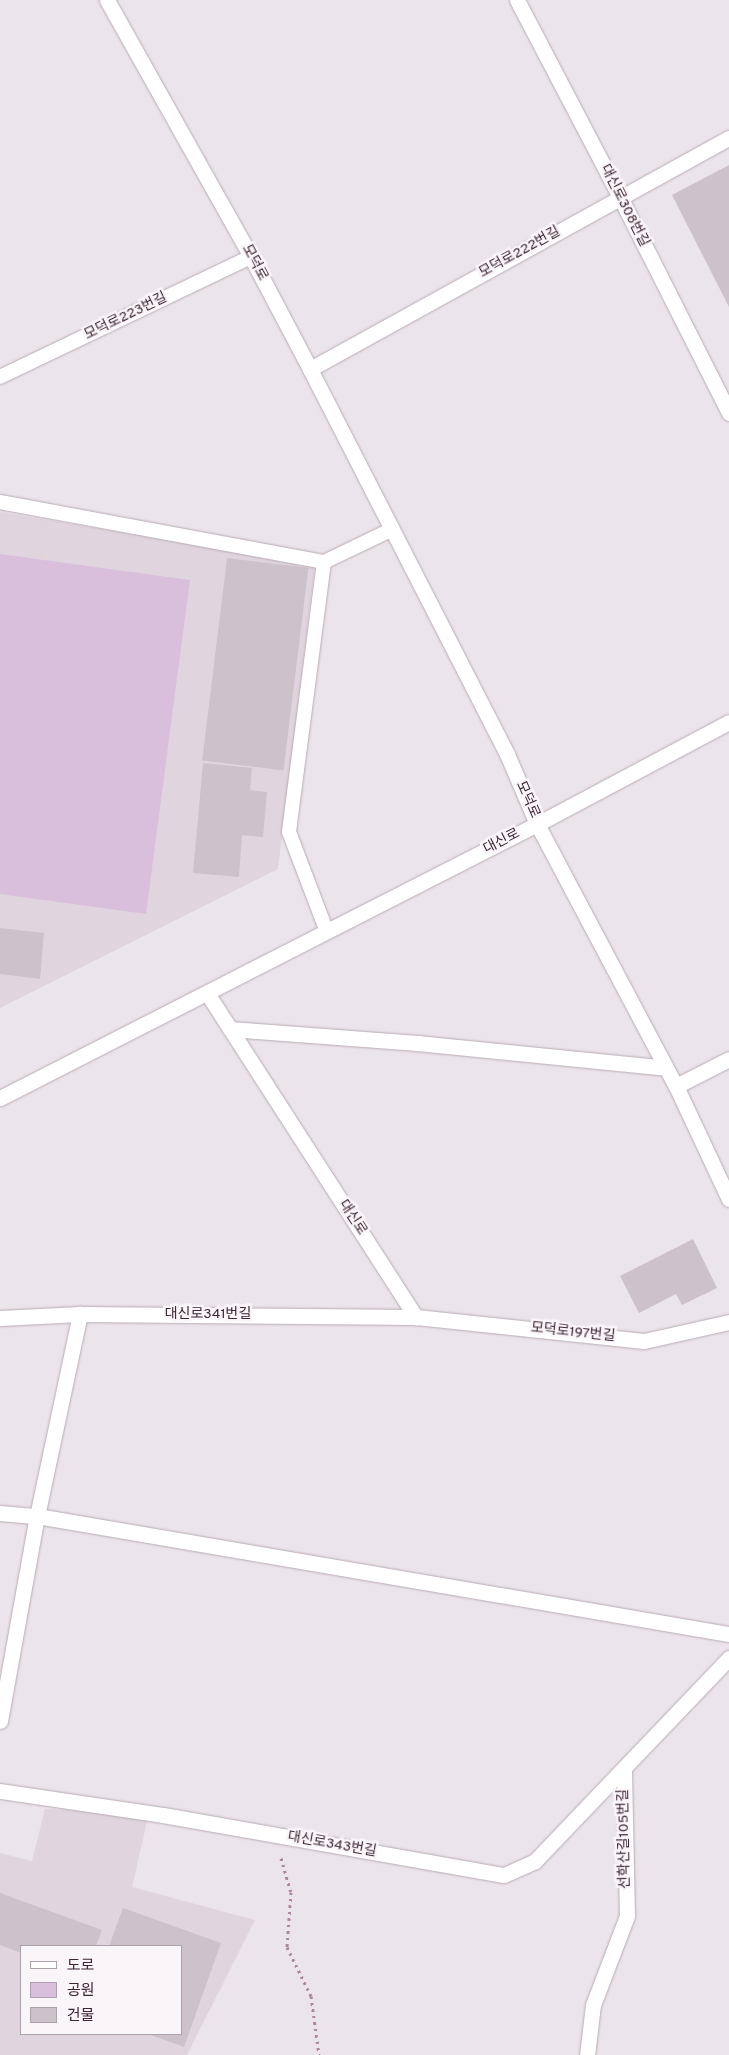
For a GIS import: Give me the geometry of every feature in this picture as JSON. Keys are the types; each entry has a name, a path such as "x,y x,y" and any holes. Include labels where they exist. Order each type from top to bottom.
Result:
{"street":[{"name":"모덕로","path":"107,0 251,258 310,369 507,754 537,824 676,1086 729,1199"},
{"name":"대신로308번길","path":"517,0 620,197 729,413"},
{"name":"모덕로222번길","path":"310,369 729,138"},
{"name":"대신로","path":"0,1098 537,824 729,722"},
{"name":"대신로","path":"207,993 416,1316"},
{"path":"230,1030 417,1043 666,1068"},
{"path":"676,1086 729,1059"},
{"path":"0,1721 37,1516 80,1314"},
{"name":"대신로341번길","path":"0,1318 80,1314 416,1316"},
{"name":"모덕로197번길","path":"416,1316 644,1341 729,1322"},
{"path":"0,1513 37,1516 729,1634"},
{"name":"선학산길105번길","path":"587,2055 593,2005 627,1916 624,1770 729,1658"},
{"name":"대신로343번길","path":"0,1790 162,1815 504,1875 535,1861 624,1770"}],"lane":[{"name":"모덕로223번길","path":"0,377 251,258"},
{"path":"0,502 324,562 393,529"},
{"path":"324,562 289,832 327,932"}],"path":[{"path":"275,1836 291,1892 288,1948 311,1996 319,2055"}],"shaded area":[{"path":"0,512 315,565 278,869 0,1008"},
{"path":"45,1809 149,1813 132,1887 255,1920 187,2055 0,2055 0,1853 32,1861"}],"green space":[{"path":"0,554 190,580 146,914 0,894"}],"building":[{"path":"729,165 729,307 672,195"},
{"path":"227,558 308,568 284,770 202,760"},
{"path":"203,763 252,768 250,790 267,792 263,837 242,835 239,877 193,873"},
{"path":"0,928 44,933 40,979 0,974"},
{"path":"693,1239 717,1288 682,1305 676,1294 639,1313 620,1276"},
{"path":"0,1893 102,1930 96,1945 20,1945 20,1953 0,1945"},
{"path":"123,1908 221,1943 184,2047 151,2035 182,2035 182,1945 109,1945"}]}
